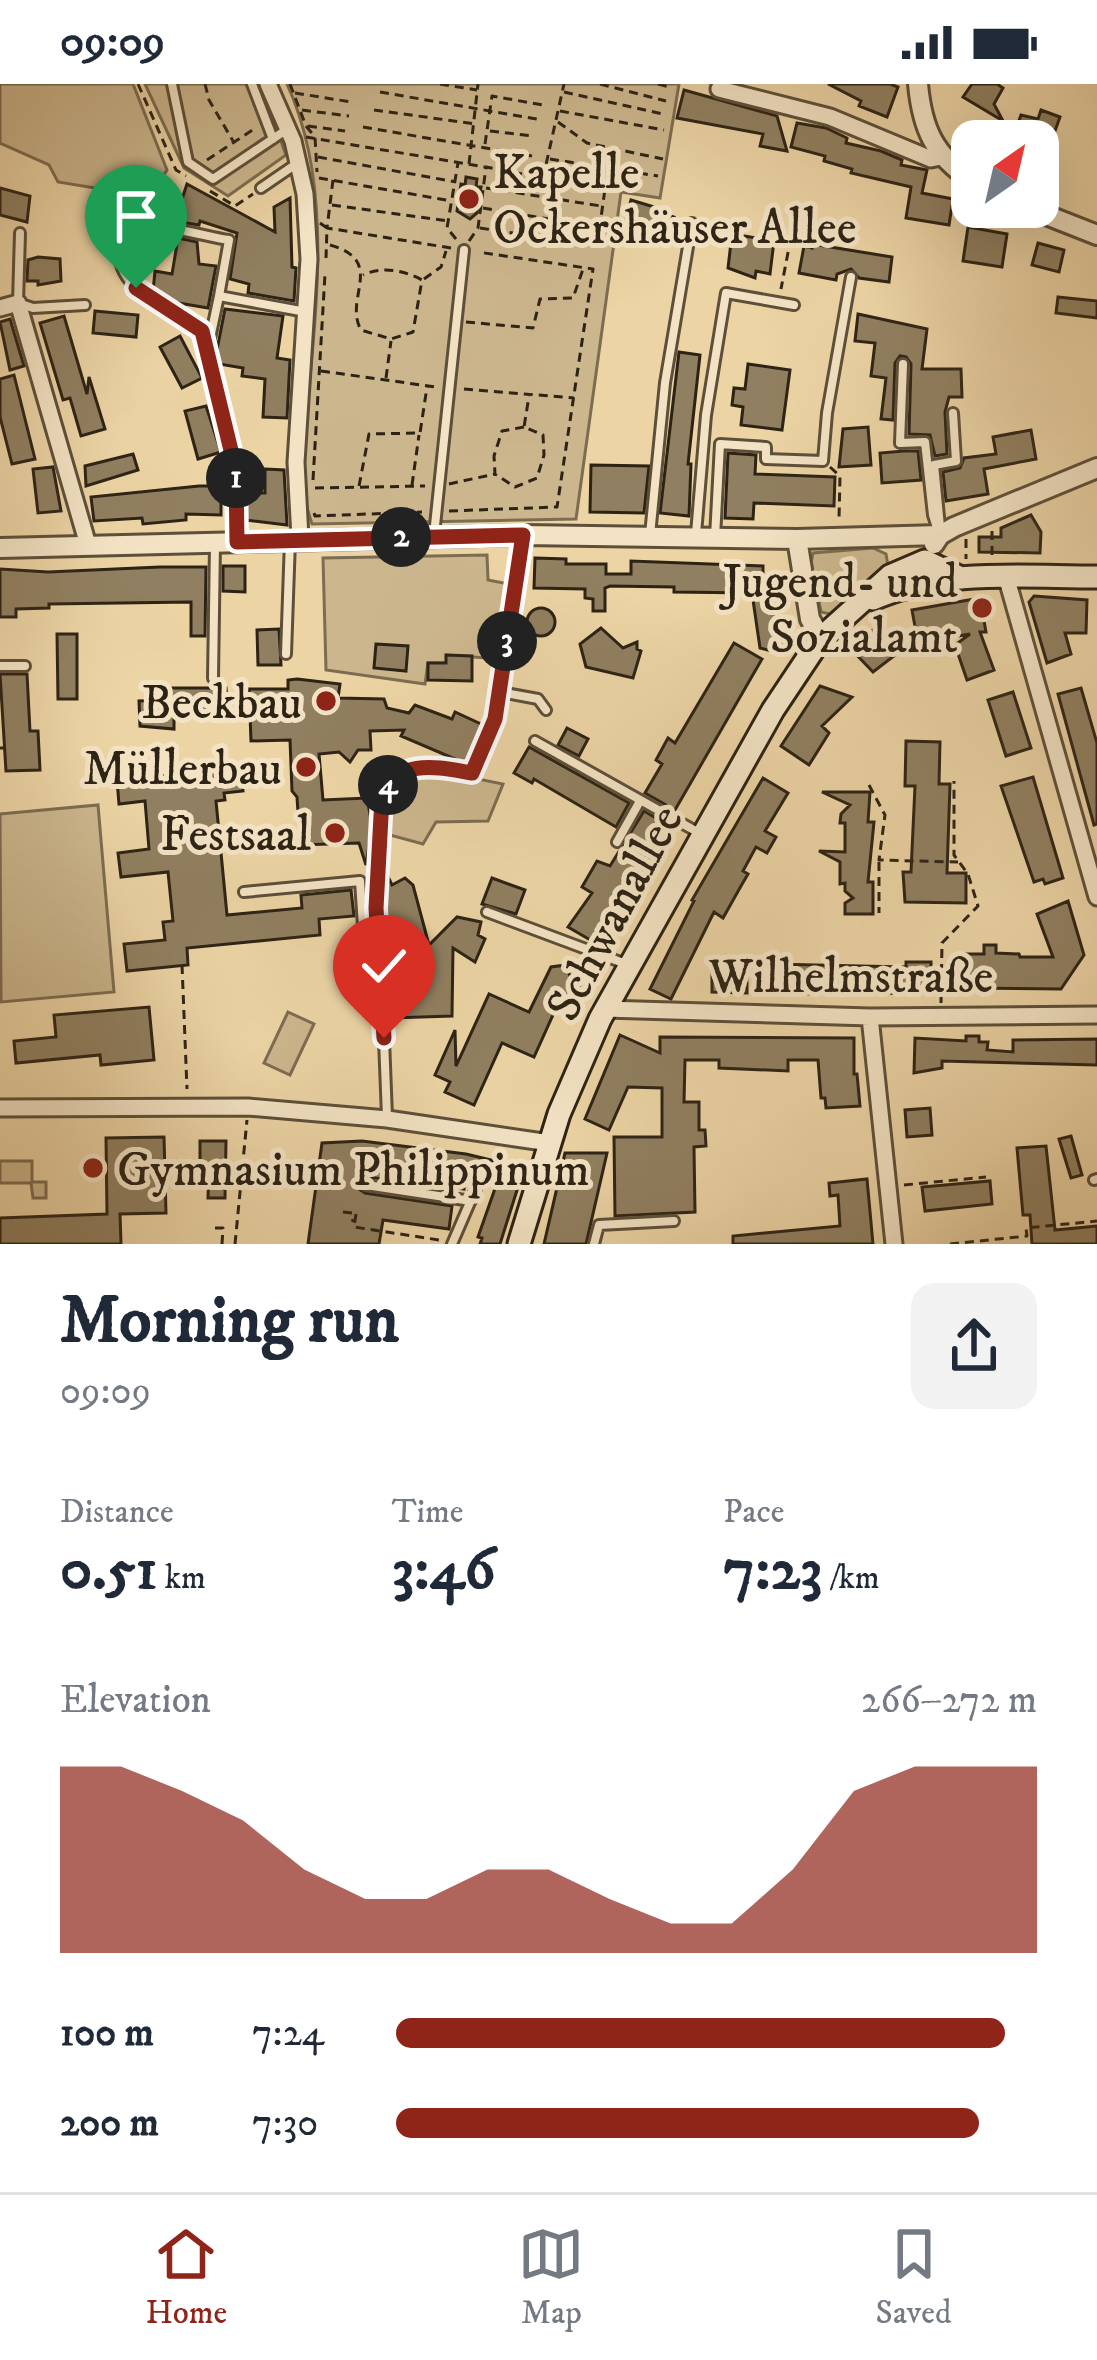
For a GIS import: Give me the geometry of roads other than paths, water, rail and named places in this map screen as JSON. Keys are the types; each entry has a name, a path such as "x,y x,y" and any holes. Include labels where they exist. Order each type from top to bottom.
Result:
{"main road":[{"path":"919,570 999,568 1097,578"},
{"name":"Schwanallee","path":"519,1244 550,1143 601,1017 785,689 821,638 856,606 890,576 919,570"}],"street":[{"path":"268,84 280,134 308,159 309,259 295,538"},
{"path":"918,84 928,135 951,165"},
{"path":"719,89 830,117 931,159 941,157"},
{"path":"1059,220 1097,235"},
{"path":"0,308 18,303 88,545"},
{"path":"0,548 295,538 940,535 1097,468"},
{"path":"876,538 919,570 940,535"},
{"path":"797,539 810,619 821,638"},
{"path":"999,568 1097,897"},
{"name":"Wilhelmstraße","path":"601,1017 1097,1015"},
{"path":"869,1017 894,1244"},
{"path":"0,1108 248,1107 387,1119 550,1143"}],"lane":[{"path":"172,84 188,162 213,179 280,134 266,122 252,84"},
{"path":"261,188 308,159"},
{"path":"650,536 665,383 692,223"},
{"path":"208,350 229,240 151,228 124,237 119,253 136,288 202,331 236,471 237,542"},
{"path":"20,233 18,303 33,308 85,305"},
{"path":"434,537 464,250"},
{"path":"706,536 720,444 766,447 766,459 823,461 851,277"},
{"path":"706,536 704,434 726,293 794,304"},
{"path":"219,296 306,312"},
{"path":"903,364 900,443 925,442 933,515 940,535"},
{"path":"940,535 934,465 956,461 952,413"},
{"path":"523,535 500,692 538,699 546,710"},
{"path":"286,654 295,538"},
{"path":"213,678 215,543"},
{"path":"0,666 25,666"},
{"path":"535,741 700,834"},
{"path":"617,842 640,801"},
{"path":"244,892 360,881 364,941 381,961 387,1119"},
{"path":"487,912 628,965"},
{"path":"452,1243 482,1177"},
{"path":"366,1185 471,1201"},
{"path":"595,1244 599,1225 674,1221"}],"place":[{"name":"Kapelle Ockershäuser Allee","path":"469,199"},
{"name":"Jugend- und Sozialamt","path":"982,608"},
{"name":"Beckbau","path":"326,701"},
{"name":"Müllerbau","path":"306,767"},
{"name":"Festsaal","path":"335,833"},
{"name":"Gymnasium Philippinum","path":"93,1168"}]}
